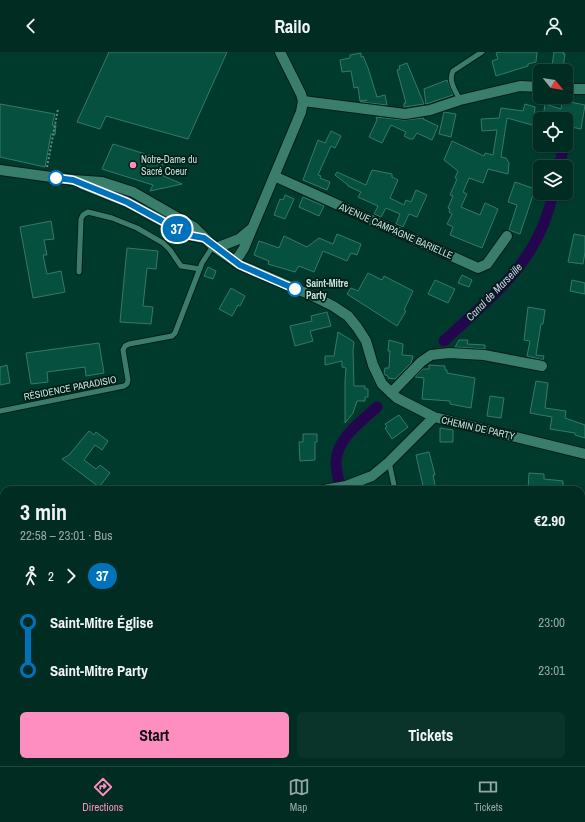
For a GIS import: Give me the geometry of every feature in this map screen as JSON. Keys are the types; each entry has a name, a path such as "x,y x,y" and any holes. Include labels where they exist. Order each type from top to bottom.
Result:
{"street":[{"path":"235,260 244,248 253,228 298,123 301,112 303,100 280,52"},
{"path":"303,100 405,114 430,110 460,100 520,86 533,87"},
{"path":"573,89 585,89"},
{"path":"0,170 73,180 127,202 188,235 204,238 214,247 235,260 240,265 333,306 348,316 366,341 373,365 382,384 394,395 434,417"},
{"name":"AVENUE CAMPAGNE BARIELLE","path":"274,176 478,268 487,264 507,236"},
{"path":"214,247 239,239 253,228"},
{"path":"394,395 421,362 431,355 449,353 484,355 542,366"},
{"name":"CHEMIN DE PARTY","path":"346,486 372,476 389,462 434,417 585,454"}],"lane":[{"path":"460,100 451,82 453,71 482,52"},
{"path":"79,272 81,219 83,215 88,212 112,218 137,228 163,243 181,266 200,269"},
{"name":"RÉSIDENCE PARADISIO","path":"0,411 124,386 127,384 128,380 123,350 125,346 172,336 175,333 200,269 214,247"},
{"path":"389,462 394,486"}],"path":[{"path":"47,164 58,109"}],"building":[{"path":"109,52 227,52 188,139 106,116 100,129 77,122"},
{"path":"537,52 536,62 496,76 492,61 498,59 496,53"},
{"path":"554,52 564,52 564,64 552,64"},
{"path":"361,53 361,57 363,56 368,68 377,97 385,95 387,105 360,102 367,100 360,101 358,87 354,88 351,71 342,72 340,60 350,58 350,55"},
{"path":"407,63 424,104 404,107 404,103 406,103 397,70 400,69 399,66"},
{"path":"447,80 453,95 426,104 424,89"},
{"path":"573,103 585,105 581,129 573,127 573,112 544,112 545,104 561,109 562,104 573,104"},
{"path":"0,104 55,114 52,125 56,125 55,135 51,134 45,167 0,157"},
{"path":"525,104 535,107 532,125 507,118 501,157 506,158 509,163 508,174 488,169 483,183 469,178 463,192 467,194 461,207 480,215 485,203 498,209 482,248 450,235 453,227 447,224 452,214 449,212 450,209 448,208 453,196 450,195 457,179 455,178 458,171 444,160 452,141 484,156 485,153 493,155 497,130 482,131 481,119 499,118 501,108 523,111"},
{"path":"444,112 456,114 451,137 439,134"},
{"path":"376,117 404,120 424,118 423,119 438,126 432,140 417,133 413,139 410,139 404,136 406,132 391,125 382,143 369,137 377,120"},
{"path":"331,131 341,136 335,148 331,146 318,175 321,176 320,178 330,182 327,190 303,180 318,140 325,143"},
{"name":"Notre-Dame du Sacré Coeur","path":"113,144 165,160 159,174 182,184 150,191 153,185 102,169"},
{"path":"372,170 392,174 392,177 398,180 390,198 404,205 406,200 411,202 416,190 427,195 417,217 409,214 403,227 396,224 400,214 386,208 381,217 374,214 378,206 358,197 361,192 348,186 335,175 337,172 366,185"},
{"path":"515,182 533,188 533,195 520,234 509,230 517,205 508,202"},
{"path":"285,195 294,199 285,219 274,215 280,199 283,200"},
{"path":"303,197 324,206 319,216 299,207"},
{"path":"51,221 54,239 44,240 47,255 43,255 47,274 61,271 65,292 33,298 20,227"},
{"path":"337,234 361,244 357,255 351,253 347,261 323,251 314,272 299,266 295,272 268,264 269,261 254,255 259,241 279,248 284,236 307,247 319,238 333,244"},
{"path":"574,234 585,236 583,264 568,262"},
{"path":"127,248 158,251 156,269 147,268 143,306 153,307 151,324 120,322"},
{"path":"208,267 216,271 213,279 204,276"},
{"path":"368,273 382,280 384,276 413,291 404,310 406,311 397,326 347,294 351,288 358,291"},
{"path":"462,275 472,280 469,287 458,283"},
{"path":"435,280 455,289 448,303 428,294"},
{"path":"572,280 585,283 585,294 570,291"},
{"path":"231,288 245,296 240,306 238,305 232,316 219,309"},
{"path":"528,307 545,310 536,355 544,356 543,360 527,356 530,341 524,340"},
{"path":"327,312 331,326 310,331 313,341 295,346 290,326 312,321 311,316"},
{"path":"338,332 354,342 354,386 365,386 365,389 368,389 368,397 365,397 365,401 357,401 353,413 345,423 346,368 342,367 342,361 325,365 325,356 334,356"},
{"path":"389,340 403,344 402,355 413,356 411,363 395,379 388,378 388,376 384,374 385,368 389,368"},
{"path":"459,340 468,340 467,344 485,345 485,349 455,347"},
{"path":"99,343 104,373 86,376 85,367 47,372 48,382 31,384 26,353"},
{"path":"7,365 10,383 0,385 0,367"},
{"path":"429,365 445,366 447,373 475,378 471,408 450,404 450,401 422,399 424,378 415,377 423,369 429,369"},
{"path":"536,381 548,383 545,408 566,411 565,418 585,425 585,438 575,435 575,433 550,429 552,417 530,413"},
{"path":"490,396 504,398 501,418 487,416"},
{"path":"399,415 408,427 392,439 385,428 387,427 385,424"},
{"path":"440,428 453,430 453,442 440,442"},
{"path":"89,431 94,435 96,432 108,441 102,450 95,445 84,460 96,469 100,465 110,473 100,486 98,486 62,459 69,455"},
{"path":"303,434 317,434 317,442 315,442 315,460 300,461 299,442 303,442"},
{"path":"429,452 435,475 433,475 435,486 423,486 416,455"},
{"path":"529,473 544,474 544,479 563,481 563,486 528,486"}],"waterway":[{"name":"Canal de Marseille","path":"561,160 562,152"},
{"name":"Canal de Marseille","path":"444,341 512,276 537,239 551,200"},
{"name":"Canal de Marseille","path":"340,486 336,463 340,446 350,431 377,407"}],"bus line":[{"name":"37","path":"56,178 73,180 127,202 188,235 204,238 240,265 295,289"}],"place":[{"name":"Notre-Dame du Sacré Coeur","path":"133,165"},
{"name":"Saint-Mitre Party","path":"295,289"}]}
